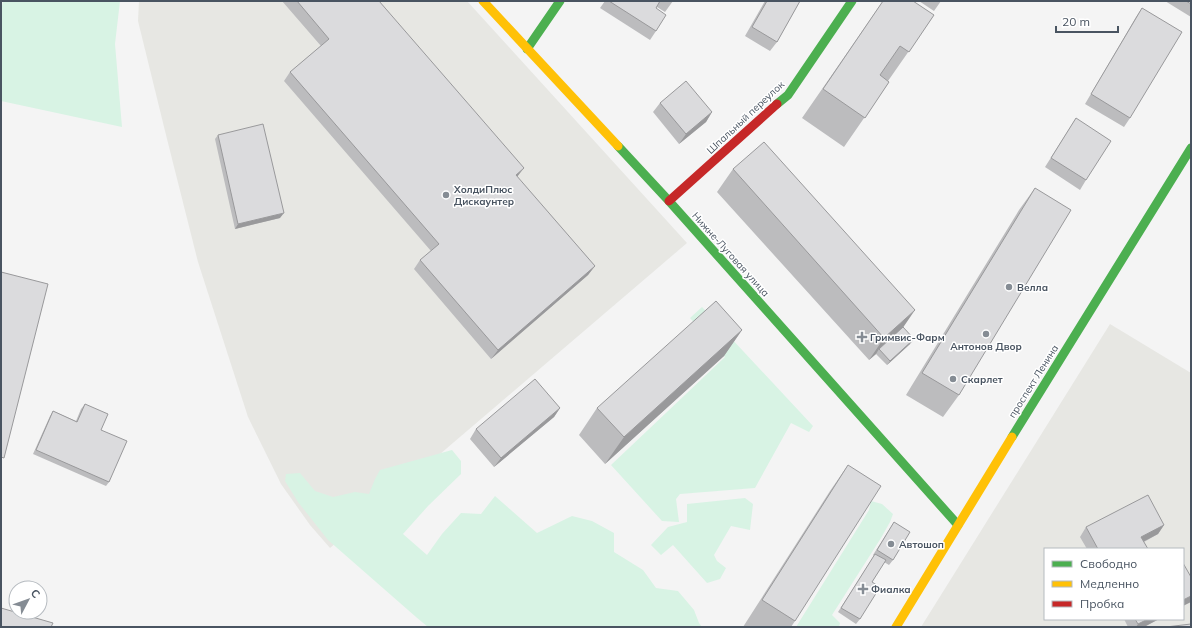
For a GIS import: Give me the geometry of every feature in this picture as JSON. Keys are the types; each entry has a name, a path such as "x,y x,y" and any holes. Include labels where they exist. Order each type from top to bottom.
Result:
{"street":[{"name":"Нижне-Луговая улица","path":"483,1 669,201 958,525"},
{"path":"527,49 560,1"},
{"name":"Шпальный переулок","path":"669,201 788,95 852,1"},
{"name":"проспект Ленина","path":"896,627 1191,148"}],"shaded area":[{"path":"139,1 467,1 687,243 330,548 310,525 281,484 248,417 198,262 138,21"},
{"path":"1110,324 1191,373 1191,627 921,627"}],"green space":[{"path":"3,1 120,1 115,44 122,127 1,101 1,11"},
{"path":"702,307 813,426 809,432 791,423 755,488 680,494 676,499 679,522 662,521 611,465 725,357 690,318"},
{"path":"452,450 461,461 461,474 428,506 403,534 427,555 442,534 461,513 481,514 495,496 537,533 572,516 592,521 614,533 614,552 643,570 656,588 678,591 694,610 702,627 428,627 328,540 298,502 285,481 286,474 300,473 315,491 333,497 355,492 369,494 380,470"},
{"path":"745,498 753,504 750,530 731,526 714,555 717,561 726,568 720,579 707,583 673,545 661,555 651,545 668,527 687,522 687,504"},
{"path":"871,501 882,504 893,514 881,538 832,615 840,623 839,627 796,627 869,510"}],"building":[{"path":"297,1 379,1 524,168 516,175 595,266 498,350 420,260 439,244 290,72 329,39"},
{"path":"609,1 660,1 656,8 666,15 656,31"},
{"path":"767,1 800,1 777,42 752,27"},
{"path":"883,1 913,1 934,15 909,52 900,46 880,75 889,82 865,118 823,89"},
{"path":"1142,8 1182,32 1130,118 1091,94"},
{"path":"686,81 712,112 686,134 660,103"},
{"path":"1076,118 1111,141 1086,180 1051,158"},
{"path":"263,124 284,213 238,224 218,135"},
{"path":"764,142 915,310 884,338 733,169"},
{"path":"1035,188 1071,210 959,395 922,373"},
{"path":"1,272 48,284 4,458 1,457"},
{"path":"716,301 742,330 624,437 597,408"},
{"path":"903,327 914,339 890,361 879,349"},
{"path":"535,379 560,408 501,458 476,429"},
{"path":"85,404 108,414 101,430 127,441 109,482 36,450 53,411 77,422"},
{"path":"848,465 881,486 795,621 762,600"},
{"path":"1148,495 1164,525 1141,537 1147,548 1097,548 1086,527"},
{"name":"Автошоп","path":"894,522 910,532 893,560 877,550"},
{"name":"Фиалка","path":"875,554 886,560 872,582 880,587 860,619 841,608"},
{"path":"1184,565 1191,577 1191,596 1184,600"},
{"path":"1,608 8,610 8,620 43,620 53,623 51,627 1,627"},
{"path":"1136,620 1146,620 1138,624"},
{"path":"1191,624 1191,627 1166,627"}],"traffic: fast":[{"path":"527,49 560,1"},
{"path":"777,104 788,95 852,1"},
{"path":"618,146 669,201 958,525"},
{"path":"1012,437 1191,148"}],"traffic: slow":[{"path":"483,1 618,146"},
{"path":"896,627 1012,437"}],"traffic: jam":[{"path":"669,201 777,104"}],"place":[{"name":"ХолдиПлюс Дискаунтер","path":"446,195"},
{"name":"Велла","path":"1009,287"},
{"name":"Антонов Двор","path":"986,334"},
{"name":"Гримвис-Фарм","path":"862,337"},
{"name":"Скарлет","path":"953,379"},
{"name":"Автошоп","path":"891,544"},
{"name":"Фиалка","path":"863,589"}]}
